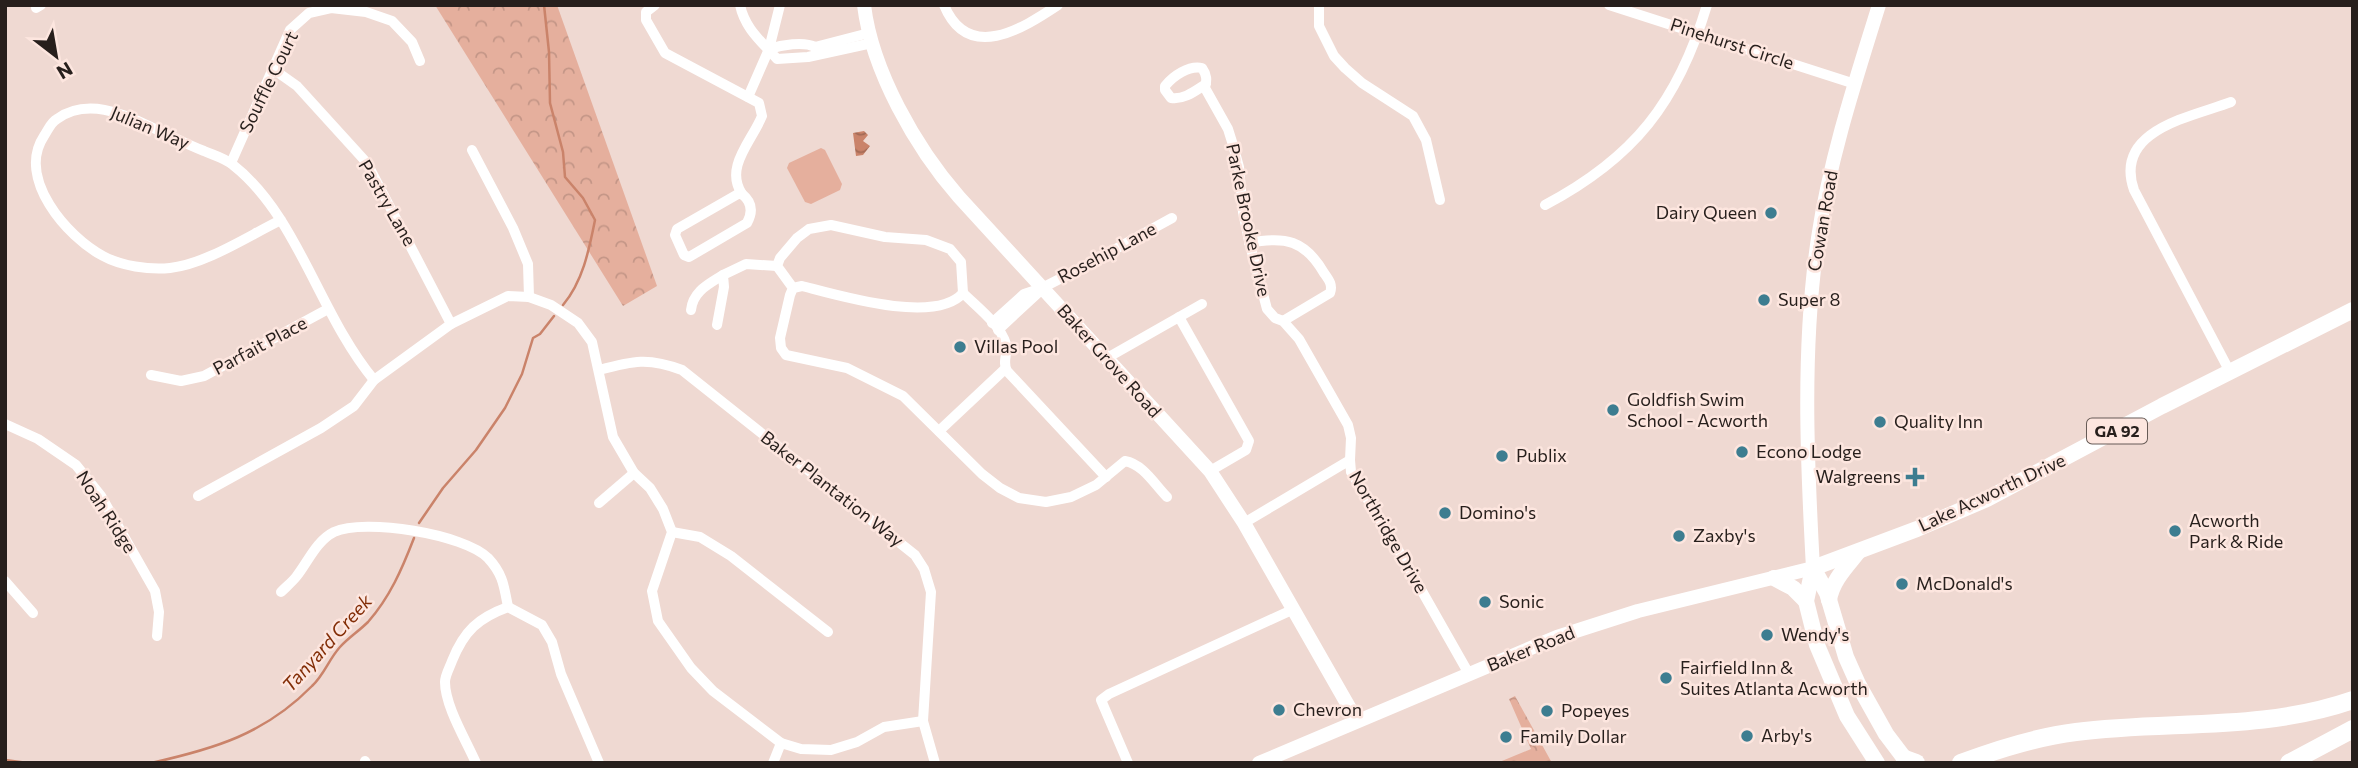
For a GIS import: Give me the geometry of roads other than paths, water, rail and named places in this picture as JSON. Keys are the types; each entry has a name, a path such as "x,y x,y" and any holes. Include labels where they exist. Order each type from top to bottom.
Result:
{"highway":[{"path":"1961,763 2021,743 2075,732 2266,720 2353,700"},
{"path":"2289,763 2353,729"}],"main road":[{"name":"Baker Grove Road","path":"864,5 871,38 904,117 932,164 959,197 1210,471 1244,523 1357,721"},
{"name":"Cowan Road","path":"1813,568 1808,398 1811,295 1824,202 1843,122 1879,5"},
{"name":"Lake Acworth Drive","path":"1813,568 1987,499 2353,310"},
{"path":"1829,600 1832,588 1860,551"},
{"name":"Baker Road","path":"1259,763 1557,637 1638,611 1813,568"},
{"path":"1813,568 1829,600 1846,657 1858,684 1886,734 1909,762"},
{"path":"1813,568 1806,601 1817,645 1857,734 1877,763"},
{"path":"1774,578 1793,588 1806,601"}],"street":[{"path":"655,5 646,12 646,20 665,53 759,103 762,116 736,168 736,185 751,206 747,223 689,257 684,255 675,236 677,229 742,194"},
{"path":"740,5 753,33 777,59 789,60 835,53 871,38"},
{"path":"748,97 769,49 780,5"},
{"path":"944,5 960,28 986,38 1010,33 1058,5"},
{"path":"1319,5 1319,26 1340,62 1362,83 1413,116 1426,140 1440,200"},
{"name":"Pinehurst Circle","path":"1609,5 1855,84"},
{"path":"1545,205 1576,189 1602,170 1649,126 1668,97 1699,33 1707,5"},
{"name":"Souffle Court","path":"231,163 290,30 309,13 331,8 366,12 393,21 412,42 419,61"},
{"path":"769,49 784,52 805,51 871,38"},
{"name":"Pastry Lane","path":"273,69 297,86 367,163 451,324"},
{"name":"Parke Brooke Drive","path":"1206,84 1205,89 1228,129 1239,167 1249,243 1267,309 1275,318 1283,321 1299,340 1348,425 1352,438 1350,460"},
{"path":"2230,372 2134,190 2130,174 2137,147 2150,134 2231,102"},
{"name":"Julian Way","path":"281,220 199,261 170,268 139,267 104,257 79,240 53,212 38,180 36,160 41,140 55,120 75,109 103,108 135,118 231,163 265,195 281,220 355,358 374,380"},
{"path":"472,150 513,228 528,264 529,297"},
{"name":"Rosehip Lane","path":"995,326 1024,294 1042,288 1172,218"},
{"path":"777,266 780,258 797,238 809,229 831,225 865,234 926,240 950,249 961,262 963,293 995,326 1007,349 1005,369 1106,477"},
{"path":"1249,243 1281,239 1305,248 1315,258 1331,284 1329,293 1283,321"},
{"path":"691,310 696,294 723,275 746,264 777,266"},
{"path":"777,266 793,288"},
{"path":"718,325 724,287 723,275"},
{"path":"793,288 802,286 893,306 916,307 951,302 963,293"},
{"path":"793,288 780,338 781,348 786,355 847,368 903,396 982,474 1000,488 1019,498 1033,501 1059,500 1089,489 1125,461 1130,461 1142,469 1167,497"},
{"path":"198,496 321,428 354,406 374,380 451,324 508,296 529,297 551,305 578,323 592,342 613,437 635,473 650,488 663,509 672,532 652,592 658,621 691,668 713,691 780,743 800,749 831,750 857,742 884,727 923,721"},
{"path":"1107,358 1202,304"},
{"name":"Parfait Place","path":"151,375 181,381 204,376 328,309"},
{"path":"1179,317 1249,441 1246,450 1210,471"},
{"name":"Baker Plantation Way","path":"599,370 630,362 660,362 682,370 915,555 924,569 932,592 923,721 935,763"},
{"path":"939,431 1005,369"},
{"name":"Noah Ridge","path":"5,424 38,439 76,465 100,496 155,591 159,612 157,636"},
{"name":"Northridge Drive","path":"1244,523 1350,460 1351,472 1469,674"},
{"path":"599,503 635,473"},
{"path":"281,592 296,579 306,561 332,533 353,526 380,525 469,545 486,556 501,573 508,607"},
{"path":"672,532 700,537 721,550 828,632"},
{"path":"5,581 33,612"},
{"path":"476,763 450,704 445,680 456,652 470,629 486,615 508,607 541,625 552,642 561,674 599,763"},
{"path":"1128,763 1101,701 1109,694 1294,609"},
{"path":"773,763 780,743"}],"water":[{"path":"864,131 868,135 863,141 870,146 863,155 856,156 853,133"}],"waterway":[{"name":"Tanyard Creek","path":"544,5 549,52 550,103 563,152 565,177 583,198 595,220 588,254 576,286 563,305"},
{"name":"Tanyard Creek","path":"419,523 505,408 522,374 533,338 540,334 554,316"},
{"name":"Tanyard Creek","path":"151,763 196,752 237,737 257,728 294,703 316,682 340,647 368,622 383,603 414,538"},
{"name":"Tanyard Creek","path":"5,760 28,763"}],"place":[{"name":"Dairy Queen","path":"1771,213"},
{"name":"Super 8","path":"1764,300"},
{"name":"Villas Pool","path":"960,347"},
{"name":"Goldfish Swim School - Acworth","path":"1613,410"},
{"name":"Quality Inn","path":"1880,422"},
{"name":"Econo Lodge","path":"1742,452"},
{"name":"Publix","path":"1502,456"},
{"name":"Walgreens","path":"1915,477"},
{"name":"Domino's","path":"1445,513"},
{"name":"Acworth Park & Ride","path":"2175,531"},
{"name":"Zaxby's","path":"1679,536"},
{"name":"McDonald's","path":"1902,584"},
{"name":"Sonic","path":"1485,602"},
{"name":"Wendy's","path":"1767,635"},
{"name":"Fairfield Inn & Suites Atlanta Acworth","path":"1666,678"},
{"name":"Chevron","path":"1279,710"},
{"name":"Popeyes","path":"1547,711"},
{"name":"Arby's","path":"1747,736"},
{"name":"Family Dollar","path":"1506,737"}]}
